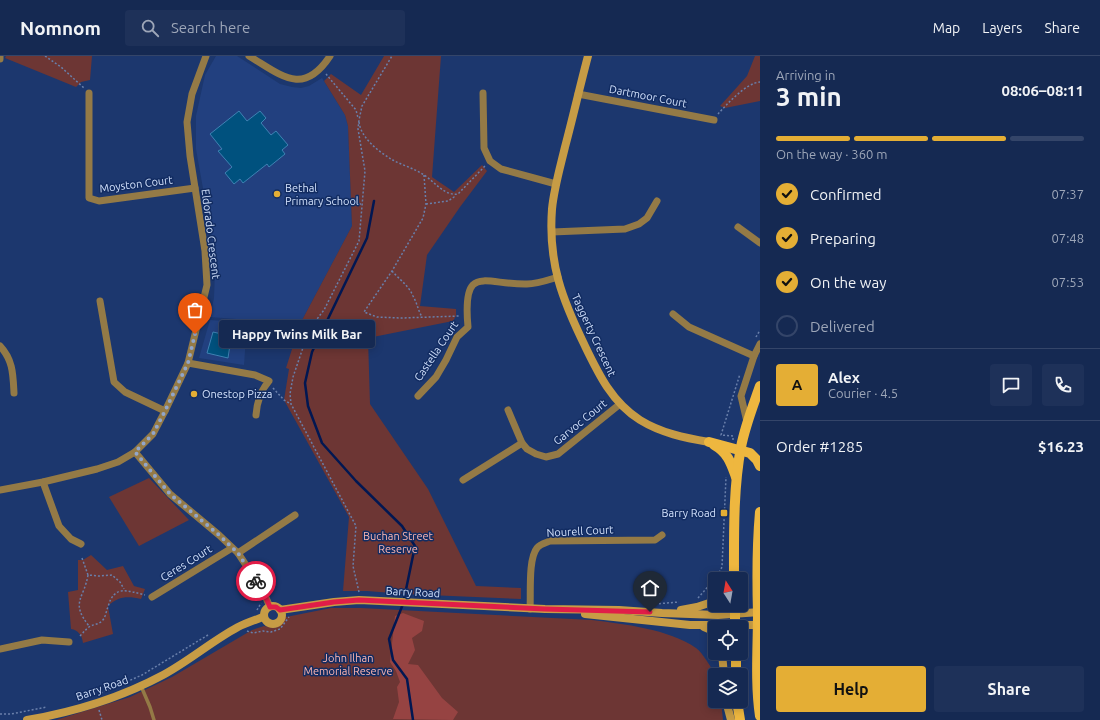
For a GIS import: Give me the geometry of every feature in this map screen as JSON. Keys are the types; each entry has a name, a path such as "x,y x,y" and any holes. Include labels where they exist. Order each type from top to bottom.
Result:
{"main road":[{"path":"734,572 734,535 737,481 741,450 760,386"},
{"path":"709,442 731,441 744,436"},
{"path":"709,442 750,453 754,456 760,466"},
{"path":"709,442 722,450 728,456 737,481"},
{"path":"760,512 759,654 757,686 760,716"},
{"path":"739,708 740,720"}],"street":[{"name":"Eldorado Crescent","path":"0,490 43,482 97,469 118,462 135,452 153,434 188,363 207,285 205,251 190,156 187,122 192,94 206,56"},
{"path":"249,56 282,76 292,80 304,79 315,74 330,56"},
{"name":"Taggerty Crescent","path":"588,56 556,184 553,208 552,232 554,261 566,305 602,381 620,404 640,420 652,427 680,436 709,442"},
{"path":"482,92 484,148 490,161 501,169 556,184"},
{"name":"Moyston Court","path":"89,93 89,198 99,202 195,188"},
{"name":"Dartmoor Court","path":"578,94 714,120"},
{"path":"552,232 625,229 639,224 647,218 658,201"},
{"path":"738,228 760,243"},
{"name":"Castella Court","path":"418,396 436,377 458,337 468,327 468,292 471,287 478,282 485,280 528,284 558,278"},
{"path":"100,301 114,382 125,392 165,411"},
{"path":"673,314 689,326 754,356"},
{"path":"748,423 741,396 754,356 760,344"},
{"path":"0,346 8,354 13,374 14,393"},
{"path":"188,363 255,375 269,381 262,389 256,407 256,415"},
{"name":"Garvoc Court","path":"522,443 527,449 536,454 546,457 558,454 620,404"},
{"path":"463,480 522,443 508,410"},
{"path":"135,452 170,494 238,553 263,591 270,607"},
{"path":"43,482 60,526 71,539 81,544"},
{"path":"238,553 295,515"},
{"name":"Nourell Court","path":"530,608 531,564 535,550 540,544 550,541 655,540 662,535"},
{"name":"Ceres Court","path":"152,597 232,548"},
{"name":"Barry Road","path":"280,610 359,600 662,613 708,611"},
{"path":"662,613 697,607 708,603"},
{"path":"270,607 276,607 280,610 282,616 275,625 269,624 263,617 264,612 270,607"},
{"name":"Barry Road","path":"545,609 625,619 708,626"},
{"name":"Barry Road","path":"748,611 759,612"},
{"name":"Barry Road","path":"27,720 97,704 141,686 164,674 239,627 263,617"},
{"name":"Barry Road","path":"748,625 759,625"},
{"path":"704,626 708,628"},
{"path":"0,649 42,640 69,642"},
{"path":"728,708 731,720"}],"lane":[{"path":"141,686 154,720"}],"path":[{"path":"45,56 61,66 89,93"},
{"path":"359,600 360,590 353,566 356,526 291,404 290,394 293,377 309,330 316,318 324,310 360,242 365,170 358,129 359,120 362,106 392,56"},
{"path":"320,68 356,110 363,134 378,149 391,159 424,175 448,193 453,195 458,194 490,161"},
{"path":"714,120 727,104 738,94 750,85 760,82"},
{"path":"424,175 426,204 423,218 392,272 364,312 377,317 467,315"},
{"path":"426,204 448,201 454,197 453,195"},
{"path":"351,204 362,204"},
{"path":"392,272 406,285 413,295 422,317"},
{"path":"269,381 284,400 291,404"},
{"path":"82,558 88,575 87,582 80,596 79,604 82,616 89,626"},
{"path":"88,575 112,575 117,578 123,589 152,597"},
{"path":"694,600 697,599 708,587"},
{"path":"80,636 89,626 98,625 103,620 111,597 122,590 126,590"},
{"path":"655,604 684,602"},
{"path":"263,631 271,632 280,629 288,617 296,614 300,607"},
{"path":"100,693 142,675 210,634"},
{"path":"97,704 102,720"},
{"path":"0,712 11,714 48,707"}],"shaded area":[{"name":"Bethal Primary School","path":"216,56 237,56 280,84 292,87 301,88 309,86 322,78 345,115 348,126 352,226 300,324 210,317 214,298 214,250 196,149 196,116 205,75"},
{"path":"210,320 247,323 244,365 199,358"},
{"path":"403,613 424,621 422,631 412,638 415,650 408,664 418,665 442,698 458,712 453,720 393,719 399,702 397,687 400,682 396,671 390,662 395,616"}],"green space":[{"path":"6,56 92,56 90,80 81,82 76,87 5,58"},
{"name":"Buchan Street Reserve","path":"384,56 441,56 432,177 454,192 482,165 487,171 427,255 420,306 456,309 456,316 453,321 368,338 370,404 428,489 476,586 521,588 521,599 343,591 349,517 284,400 289,369 286,368 300,324 352,226 348,126 345,115 324,81 331,74 361,95"},
{"path":"755,56 760,56 760,101 725,108 720,106 747,76"},
{"path":"149,478 189,520 139,546 109,497"},
{"path":"91,555 107,570 123,566 134,586 145,589 141,599 132,597 123,598 116,600 108,606 113,634 83,643 79,633 76,630 71,629 68,592 78,590 78,560 83,560"},
{"name":"John Ilhan Memorial Reserve","path":"331,608 361,608 592,620 646,628 673,636 699,650 711,668 708,668 708,708 722,708 723,720 56,720 130,697 172,677 252,630 264,626 274,628 280,626 286,617"}],"building":[{"path":"239,111 247,121 260,111 266,118 261,123 271,135 276,131 288,145 282,150 285,154 269,167 267,164 243,183 240,179 234,184 225,173 232,167 218,151 222,149 210,134"},
{"path":"223,325 243,328 241,339 231,338 228,358 207,353 213,332 222,334"}],"waterway":[{"path":"374,201 367,238 312,352 305,383 308,406 322,443 356,481 402,526 415,546 403,604 389,639 393,660 407,679 413,720"}],"way so far":[{"path":"195,334 188,363 165,411 153,434 135,452 170,494 238,553 256,581"}],"place":[{"name":"Bethal Primary School","path":"277,194"},
{"name":"Happy Twins Milk Bar","path":"195,334"},
{"name":"Onestop Pizza","path":"194,394"},
{"name":"Barry Road","path":"724,513"}],"route":[{"path":"256,581 263,591 270,607 273,606 280,610 359,600 545,609 650,612"}]}
